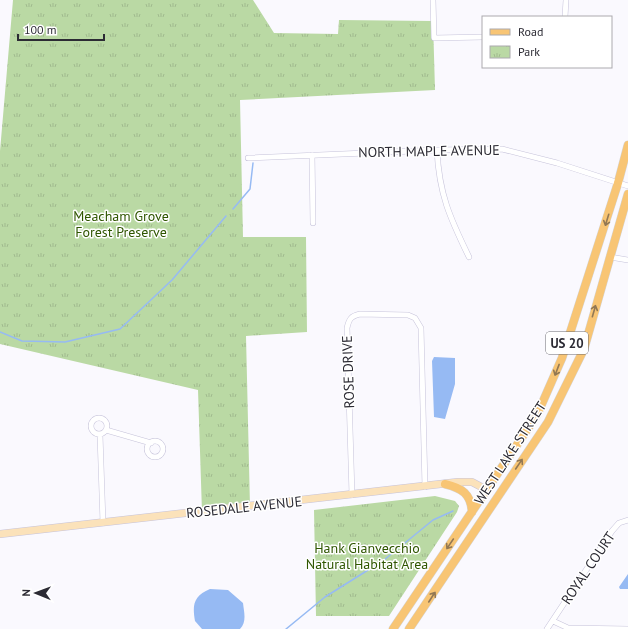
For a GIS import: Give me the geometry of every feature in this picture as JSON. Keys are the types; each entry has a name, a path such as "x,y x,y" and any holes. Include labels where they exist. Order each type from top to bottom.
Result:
{"main road":[{"name":"WEST LAKE STREET","path":"393,629 537,415 551,387 562,358 618,183 628,146"},
{"name":"WEST LAKE STREET","path":"410,629 548,422 584,349 628,194"},
{"path":"445,484 460,489 467,494 472,504 472,512"},
{"path":"487,490 498,496"}],"street":[{"path":"433,0 434,38 482,37"},
{"path":"565,16 566,0"},
{"name":"NORTH MAPLE AVENUE","path":"248,158 489,148 511,150 628,186"},
{"path":"438,150 438,172 443,199 469,257"},
{"path":"312,155 313,223"},
{"path":"610,257 628,260"},
{"name":"ROSE DRIVE","path":"352,495 347,328 349,320 353,316 360,314 408,315 415,318 421,328 425,487"},
{"path":"99,418 104,420 107,424 106,430 100,434 94,434 91,430 90,424 99,418"},
{"path":"106,430 151,443"},
{"path":"100,434 103,523"},
{"name":"ROSEDALE AVENUE","path":"0,534 445,484 472,482 487,490"},
{"name":"ROYAL COURT","path":"547,629 612,531 619,523 628,520"},
{"path":"553,621 568,628 628,629"}],"green space":[{"name":"Meacham Grove Forest Preserve","path":"13,0 253,0 274,33 338,34 339,20 433,21 435,90 240,100 243,237 306,237 307,332 246,336 250,507 202,512 198,390 0,344 0,151"},
{"name":"Hank Gianvecchio Natural Habitat Area","path":"435,496 455,501 459,506 457,512 389,616 316,616 314,510"}],"water":[{"path":"434,357 455,358 455,384 445,419 434,417 432,361"},
{"path":"628,574 628,589 620,589 619,587"},
{"path":"210,589 228,590 243,603 244,623 240,629 202,629 195,621 195,601 200,595"}],"waterway":[{"path":"233,209 250,189 253,163"},
{"path":"0,332 22,341 65,342 120,329 172,280 226,216"},
{"path":"286,629 325,597 384,560 433,520 453,511"}]}
